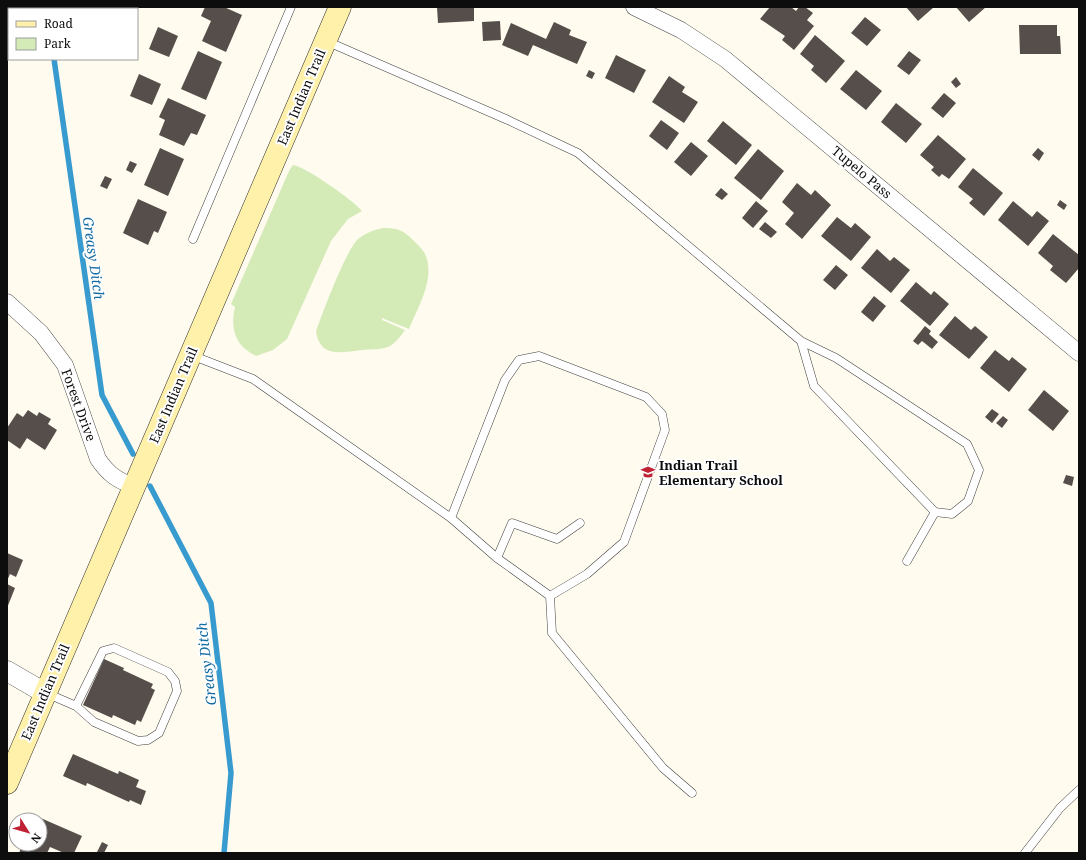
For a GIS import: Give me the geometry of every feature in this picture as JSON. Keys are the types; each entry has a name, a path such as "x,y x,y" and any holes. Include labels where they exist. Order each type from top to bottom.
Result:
{"main road":[{"name":"East Indian Trail","path":"7,783 340,7"}],"street":[{"name":"Tupelo Pass","path":"634,7 655,11 725,59 1079,353"},
{"name":"Forest Drive","path":"7,302 41,333 65,365 98,459 115,479 134,487"},
{"path":"7,671 45,693"}],"lane":[{"path":"193,239 290,7"},
{"path":"325,41 508,120 578,153 801,341 836,358 967,444 978,470 968,501 952,514 935,512 814,386 801,341"},
{"path":"190,354 253,379 451,518 497,558 550,596"},
{"path":"451,518 505,380 519,360 539,356 646,397 662,414 665,430 624,542 587,574 550,596"},
{"path":"907,561 935,512"},
{"path":"497,558 512,523 557,538 580,523"},
{"path":"550,596 552,633 663,768 692,793"},
{"path":"45,693 76,706 94,722 138,741 148,740 159,733 177,691 175,681 168,672 114,648 103,651 76,706"},
{"path":"1025,853 1060,808 1079,790"}],"green space":[{"path":"293,165 308,171 329,185 349,199 362,211 348,219 331,241 287,339 273,350 256,356 243,347 236,337 233,325 235,307 231,304 289,171"},
{"path":"383,228 398,230 408,235 423,251 428,263 427,282 421,302 409,329 382,318 382,320 405,330 390,346 380,349 347,352 333,352 327,350 318,340 316,331 341,269 358,239 370,232"}],"building":[{"path":"205,7 224,7 242,15 226,52 202,41 211,21 201,16"},
{"path":"437,7 474,7 474,21 438,23"},
{"path":"770,7 791,7 796,11 799,7 805,7 813,13 807,20 814,26 794,50 782,40 785,36 760,19"},
{"path":"906,7 934,7 918,21"},
{"path":"956,7 986,7 969,22"},
{"path":"865,17 881,30 867,46 851,33"},
{"path":"500,21 501,40 483,41 482,22"},
{"path":"554,22 571,30 569,35 587,42 577,64 533,45 528,56 502,45 511,23 546,39"},
{"path":"1019,25 1057,25 1057,36 1060,36 1061,54 1020,54"},
{"path":"158,27 178,36 169,57 149,49"},
{"path":"815,35 845,61 826,83 811,70 814,66 800,54"},
{"path":"198,51 222,62 206,100 181,89"},
{"path":"909,51 921,60 909,75 897,66"},
{"path":"616,55 646,70 634,93 605,78"},
{"path":"589,70 595,73 592,79 586,76"},
{"path":"856,70 882,91 866,110 840,89"},
{"path":"139,74 161,84 152,105 130,96"},
{"path":"669,76 685,87 682,92 698,102 684,123 652,102"},
{"path":"956,77 961,84 956,88 951,82"},
{"path":"944,93 956,103 943,118 931,108"},
{"path":"168,98 206,115 197,135 191,133 184,146 159,135 165,120 159,117"},
{"path":"896,103 922,124 906,143 881,122"},
{"path":"661,120 679,133 667,150 649,136"},
{"path":"723,121 752,145 736,165 707,141"},
{"path":"938,135 966,159 949,179 942,174 939,177 931,170 934,167 920,155"},
{"path":"691,142 708,156 691,176 674,162"},
{"path":"160,148 184,159 168,196 144,185"},
{"path":"1038,148 1044,153 1039,161 1032,155"},
{"path":"758,149 784,171 761,200 734,178"},
{"path":"130,161 137,164 132,173 126,170"},
{"path":"973,168 1003,193 984,216 969,203 973,199 958,187"},
{"path":"105,176 112,179 107,189 100,186"},
{"path":"797,183 811,195 815,190 831,205 802,239 785,224 794,213 782,202"},
{"path":"721,188 728,194 722,200 715,195"},
{"path":"138,199 167,212 158,233 154,231 148,245 123,233"},
{"path":"1060,200 1067,205 1064,210 1057,205"},
{"path":"756,201 768,211 753,228 742,218"},
{"path":"1013,201 1032,217 1037,211 1049,221 1028,246 998,220"},
{"path":"837,217 851,228 855,223 871,237 851,261 821,236"},
{"path":"765,222 777,232 771,238 759,229"},
{"path":"1053,234 1079,255 1079,268 1066,283 1050,270 1053,266 1038,253"},
{"path":"877,249 890,261 894,257 910,270 891,293 861,268"},
{"path":"836,265 848,275 835,290 823,280"},
{"path":"916,282 931,295 934,291 949,304 930,326 900,301"},
{"path":"874,296 886,306 873,322 861,312"},
{"path":"955,316 971,330 975,326 988,337 969,359 939,335"},
{"path":"925,326 931,331 929,334 938,342 932,349 922,341 918,345 913,341"},
{"path":"995,350 1009,361 1012,357 1027,369 1009,392 980,368"},
{"path":"1044,390 1069,411 1053,431 1028,410"},
{"path":"992,409 999,414 992,423 985,417"},
{"path":"28,410 37,416 39,412 51,419 48,424 57,430 45,450 27,438 20,449 7,440 7,428 17,413 23,417"},
{"path":"1003,416 1008,420 1002,428 996,423"},
{"path":"1066,475 1074,477 1072,486 1063,483"},
{"path":"7,553 23,560 16,577 10,574 7,581"},
{"path":"7,584 15,588 7,608"},
{"path":"104,659 153,684 151,688 155,690 141,722 137,720 135,725 113,715 112,718 83,705"},
{"path":"73,754 118,774 119,771 139,780 136,787 146,791 141,805 130,800 129,802 87,783 86,786 63,776"},
{"path":"48,821 82,836 74,853 64,853 50,847 48,851"},
{"path":"102,842 108,845 104,853 98,853 97,852"},
{"path":"19,852 48,852 47,853"}],"waterway":[{"name":"Greasy Ditch","path":"54,60 102,395 133,454"},
{"name":"Greasy Ditch","path":"150,486 211,603 231,773 224,853"}],"place":[{"name":"Indian Trail Elementary School","path":"648,472"}]}
